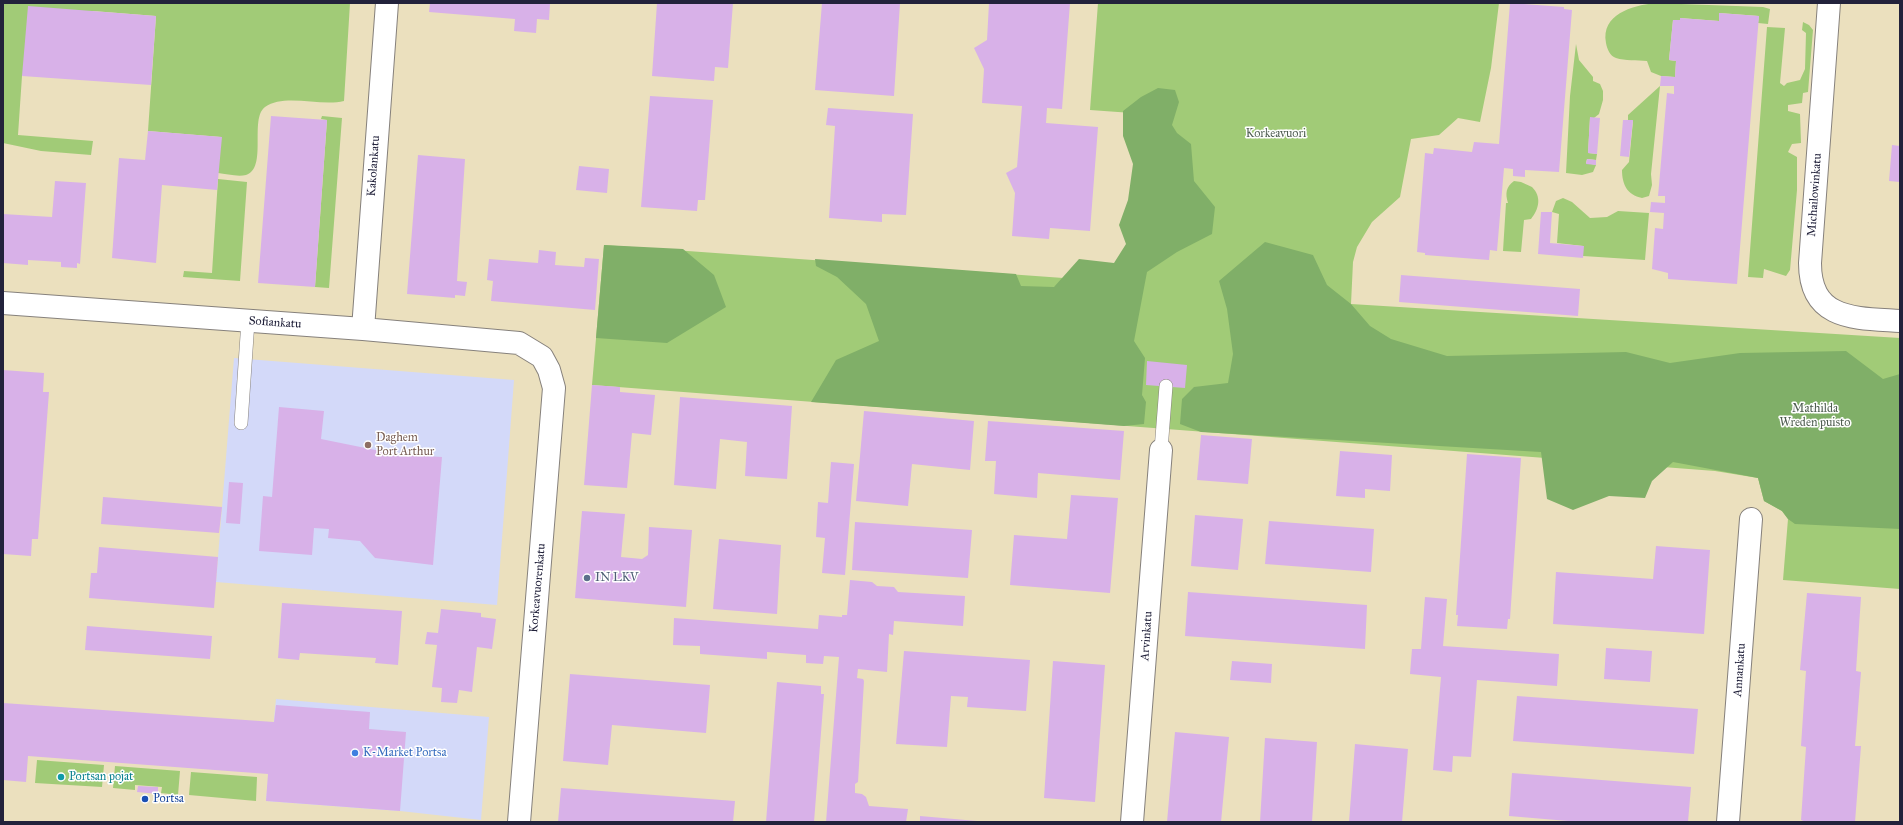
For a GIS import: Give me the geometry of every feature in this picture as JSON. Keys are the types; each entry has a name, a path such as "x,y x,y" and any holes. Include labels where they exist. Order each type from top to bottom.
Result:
{"street":[{"name":"Kakolankatu","path":"363,329 387,3"},
{"name":"Michailowinkatu","path":"1829,3 1810,263 1812,285 1822,303 1834,312 1846,317 1900,322"},
{"name":"Sofiankatu","path":"3,303 363,329 519,343 542,357"},
{"name":"Korkeavuorenkatu","path":"519,822 554,388 549,370 542,357"},
{"name":"Arvinkatu","path":"1132,822 1161,450"},
{"name":"Annankatu","path":"1728,822 1751,519"}],"lane":[{"path":"241,423 248,321"},
{"path":"1161,450 1166,386"}],"shaded area":[{"name":"Daghem Port Arthur","path":"234,358 514,380 497,605 216,582"},
{"path":"276,699 489,717 481,820 400,811 266,801"}],"green space":[{"path":"3,3 350,3 344,101 283,101 273,103 265,107 260,113 258,122 256,163 252,171 243,176 218,173 221,137 148,131 156,16 93,11 22,76 18,135 93,141 91,155 41,151 3,143"},
{"name":"Mathilda Wreden puisto","path":"1098,3 1499,3 1491,68 1480,122 1458,118 1439,135 1411,139 1400,197 1372,222 1357,247 1353,262 1351,304 1900,338 1900,589 1783,580 1788,519 1782,511 1764,501 1758,478 1715,471 592,385 604,245 1133,283 1146,114 1090,110"},
{"path":"1654,3 1763,7 1770,9 1768,24 1758,23 1759,16 1719,13 1719,21 1680,18 1680,20 1673,20 1669,60 1676,61 1675,77 1661,76 1651,72 1647,61 1623,60 1616,58 1612,56 1606,45 1608,25 1613,18 1628,9"},
{"path":"1803,22 1809,25 1813,30 1808,92 1803,93 1802,103 1788,105 1788,111 1800,114 1801,143 1792,144 1788,152 1797,157 1797,190 1790,270 1786,276 1764,269 1763,278 1748,277 1767,27 1785,28 1780,83 1784,86 1787,83 1800,80 1805,69 1806,33 1802,30"},
{"path":"1576,44 1579,60 1593,77 1593,81 1600,84 1603,91 1603,100 1599,114 1594,118 1590,118 1588,153 1597,154 1596,160 1587,159 1586,163 1596,165 1593,172 1582,175 1566,173 1570,96"},
{"path":"1660,86 1651,174 1652,185 1649,196 1642,198 1629,192 1623,180 1622,170 1629,162 1633,121 1628,120 1628,115"},
{"path":"1158,88 1175,90 1179,102 1172,125 1177,133 1191,144 1194,181 1215,207 1212,234 1177,252 1147,272 1134,341 1145,358 1142,395 1146,402 1144,424 1124,426 811,402 836,360 879,341 866,304 837,277 816,266 815,259 1016,274 1021,286 1054,287 1079,259 1114,263 1126,244 1119,225 1128,200 1133,164 1123,136 1123,111 1141,97"},
{"path":"322,116 342,118 329,288 315,287 327,120 321,119"},
{"path":"218,179 247,182 240,281 183,277 184,271 212,273"},
{"path":"1514,181 1521,182 1532,187 1538,199 1534,215 1531,219 1524,220 1521,252 1503,251 1506,203 1508,203 1507,190"},
{"path":"1563,198 1572,202 1590,218 1607,217 1618,211 1649,213 1645,260 1583,256 1583,246 1557,243 1559,214 1552,212 1556,201"},
{"path":"1265,242 1313,255 1327,285 1351,304 1370,326 1391,339 1447,356 1626,352 1670,363 1740,353 1846,351 1883,379 1900,374 1900,529 1795,524 1788,519 1782,511 1764,501 1758,478 1673,462 1652,481 1645,498 1609,496 1573,510 1547,499 1541,452 1201,432 1180,424 1182,399 1194,387 1228,383 1233,354 1227,309 1219,281"},
{"path":"604,245 683,249 714,275 726,307 667,343 596,338"},
{"path":"37,760 104,765 102,787 35,783"},
{"path":"115,766 180,771 178,795 161,793 162,787 135,785 135,790 113,788"},
{"path":"191,772 257,777 256,801 189,795"}],"building":[{"path":"430,3 550,4 549,20 537,19 536,33 514,31 515,19 429,12"},
{"path":"657,3 733,3 728,68 715,67 714,81 652,76"},
{"path":"822,3 900,3 894,96 815,90"},
{"path":"989,3 1070,3 1062,109 1047,108 1046,123 1098,127 1090,231 1050,228 1049,239 1012,236 1015,193 1006,173 1017,167 1022,106 982,103 984,69 974,48 987,40"},
{"path":"1510,3 1564,7 1564,9 1572,10 1559,172 1525,170 1525,177 1513,176 1513,169 1504,168 1497,251 1490,250 1489,260 1425,255 1425,253 1417,252 1425,153 1433,154 1434,148 1472,152 1474,142 1499,144"},
{"path":"28,6 156,16 151,85 22,76"},
{"path":"1719,13 1759,16 1737,284 1668,279 1668,273 1652,269 1655,228 1663,229 1664,213 1650,212 1651,202 1665,203 1665,196 1658,196 1667,93 1674,94 1674,86 1660,86 1661,76 1675,77 1676,61 1669,60 1673,20 1680,20 1680,18 1719,21"},
{"path":"650,96 713,100 705,200 698,200 697,211 641,207"},
{"path":"828,108 913,114 906,215 882,214 882,222 829,218 835,126 826,125"},
{"path":"271,116 327,120 315,287 258,283"},
{"path":"1590,117 1600,118 1597,154 1588,153"},
{"path":"1623,120 1633,120 1629,157 1620,156"},
{"path":"148,131 222,137 217,190 162,185 156,263 112,258 119,158 145,160"},
{"path":"1892,145 1900,146 1900,182 1889,181"},
{"path":"418,155 465,159 457,281 467,282 465,296 455,295 455,298 407,294"},
{"path":"1587,159 1596,160 1596,165 1586,164"},
{"path":"579,166 609,169 607,193 576,190"},
{"path":"55,181 86,183 80,264 77,263 77,268 61,267 61,262 28,260 28,265 3,263 3,214 52,217"},
{"path":"1541,212 1552,212 1550,243 1584,246 1583,258 1538,254"},
{"path":"539,250 556,252 555,265 584,267 585,258 599,259 595,310 491,301 493,281 487,280 489,259 538,263"},
{"path":"1401,275 1580,289 1578,316 1399,302"},
{"path":"1147,361 1187,365 1185,388 1146,385"},
{"path":"3,370 44,373 43,392 49,392 38,539 32,539 31,556 3,554"},
{"path":"592,385 620,387 620,392 655,395 651,435 632,433 627,488 584,485"},
{"path":"680,397 792,406 787,479 745,476 747,442 720,439 716,489 674,485"},
{"path":"279,407 324,411 321,439 395,454 442,457 433,565 375,558 360,541 328,538 329,529 314,528 312,555 259,551 263,496 272,497"},
{"path":"864,411 974,421 970,470 912,464 908,506 856,501"},
{"path":"988,421 1124,431 1120,480 1038,473 1037,498 994,494 996,461 985,461"},
{"path":"1201,435 1252,439 1248,484 1197,480"},
{"path":"1340,451 1392,455 1390,491 1365,489 1365,498 1336,496"},
{"path":"1467,454 1521,458 1510,619 1508,619 1507,629 1457,626 1458,615 1456,615"},
{"path":"831,462 854,464 845,575 822,573 825,538 816,537 818,502 828,503"},
{"path":"229,482 243,483 240,524 226,523"},
{"path":"1071,495 1118,498 1110,593 1010,585 1014,535 1067,539"},
{"path":"103,497 222,507 219,533 101,524"},
{"path":"582,511 625,514 621,557 642,559 648,555 649,527 692,530 686,607 575,598"},
{"path":"1195,515 1243,519 1238,570 1191,566"},
{"path":"1269,521 1374,529 1371,572 1265,564"},
{"path":"855,522 972,530 968,578 852,570"},
{"path":"719,539 781,545 777,614 713,609"},
{"path":"1656,546 1710,550 1704,634 1553,624 1556,572 1653,579"},
{"path":"99,547 218,557 214,608 89,598 91,573 97,573"},
{"path":"850,580 872,582 877,586 894,587 898,592 965,596 963,626 894,621 893,635 889,634 887,672 858,669 857,678 863,679 864,681 858,782 855,784 855,793 862,794 866,797 869,806 908,809 906,822 826,822 839,657 824,656 823,664 806,663 806,655 767,652 767,659 700,654 700,646 673,645 674,618 818,629 819,615 842,617 842,615 847,615"},
{"path":"1188,592 1367,605 1365,649 1185,636"},
{"path":"1807,593 1861,597 1856,671 1861,672 1855,746 1861,746 1855,822 1806,822 1801,820 1806,747 1801,746 1806,671 1800,670"},
{"path":"1425,597 1447,599 1443,646 1559,654 1557,686 1477,680 1471,757 1453,756 1452,772 1433,770 1441,677 1410,674 1412,649 1421,649"},
{"path":"282,603 402,611 398,665 375,663 376,658 300,653 299,660 278,658"},
{"path":"441,609 481,613 481,617 496,619 492,649 477,647 472,692 459,690 457,703 441,702 442,688 432,687 437,645 425,644 427,632 438,633"},
{"path":"87,626 212,636 210,659 85,650"},
{"path":"1606,648 1652,651 1650,682 1604,679"},
{"path":"904,651 1030,660 1026,711 967,707 968,697 951,696 947,747 896,744"},
{"path":"1053,661 1105,665 1095,802 1044,798"},
{"path":"1232,661 1272,664 1271,683 1230,680"},
{"path":"570,674 710,685 706,733 612,725 608,765 563,761"},
{"path":"777,682 821,686 821,694 824,694 814,822 766,822"},
{"path":"1517,696 1698,709 1694,754 1513,741"},
{"path":"3,703 274,722 276,705 370,712 369,729 406,732 400,811 266,801 268,774 28,756 26,782 3,780"},
{"path":"1175,732 1229,737 1221,822 1167,822"},
{"path":"1265,738 1317,742 1312,822 1260,822"},
{"path":"1355,744 1408,749 1402,822 1349,822"},
{"path":"1512,773 1691,787 1688,822 1580,822 1509,816"},
{"path":"138,786 158,787 158,794 137,792"},
{"path":"561,788 735,801 733,822 558,822"},
{"path":"920,816 977,821 977,822 920,822"}],"place":[{"name":"Daghem Port Arthur","path":"368,445"},
{"name":"IN LKV","path":"587,578"},
{"name":"K-Market Portsa","path":"355,753"},
{"name":"Portsan pojat","path":"61,777"},
{"name":"Portsa","path":"145,799"}],"park label":[{"name":"Korkeavuori","path":"1276,134"}]}
